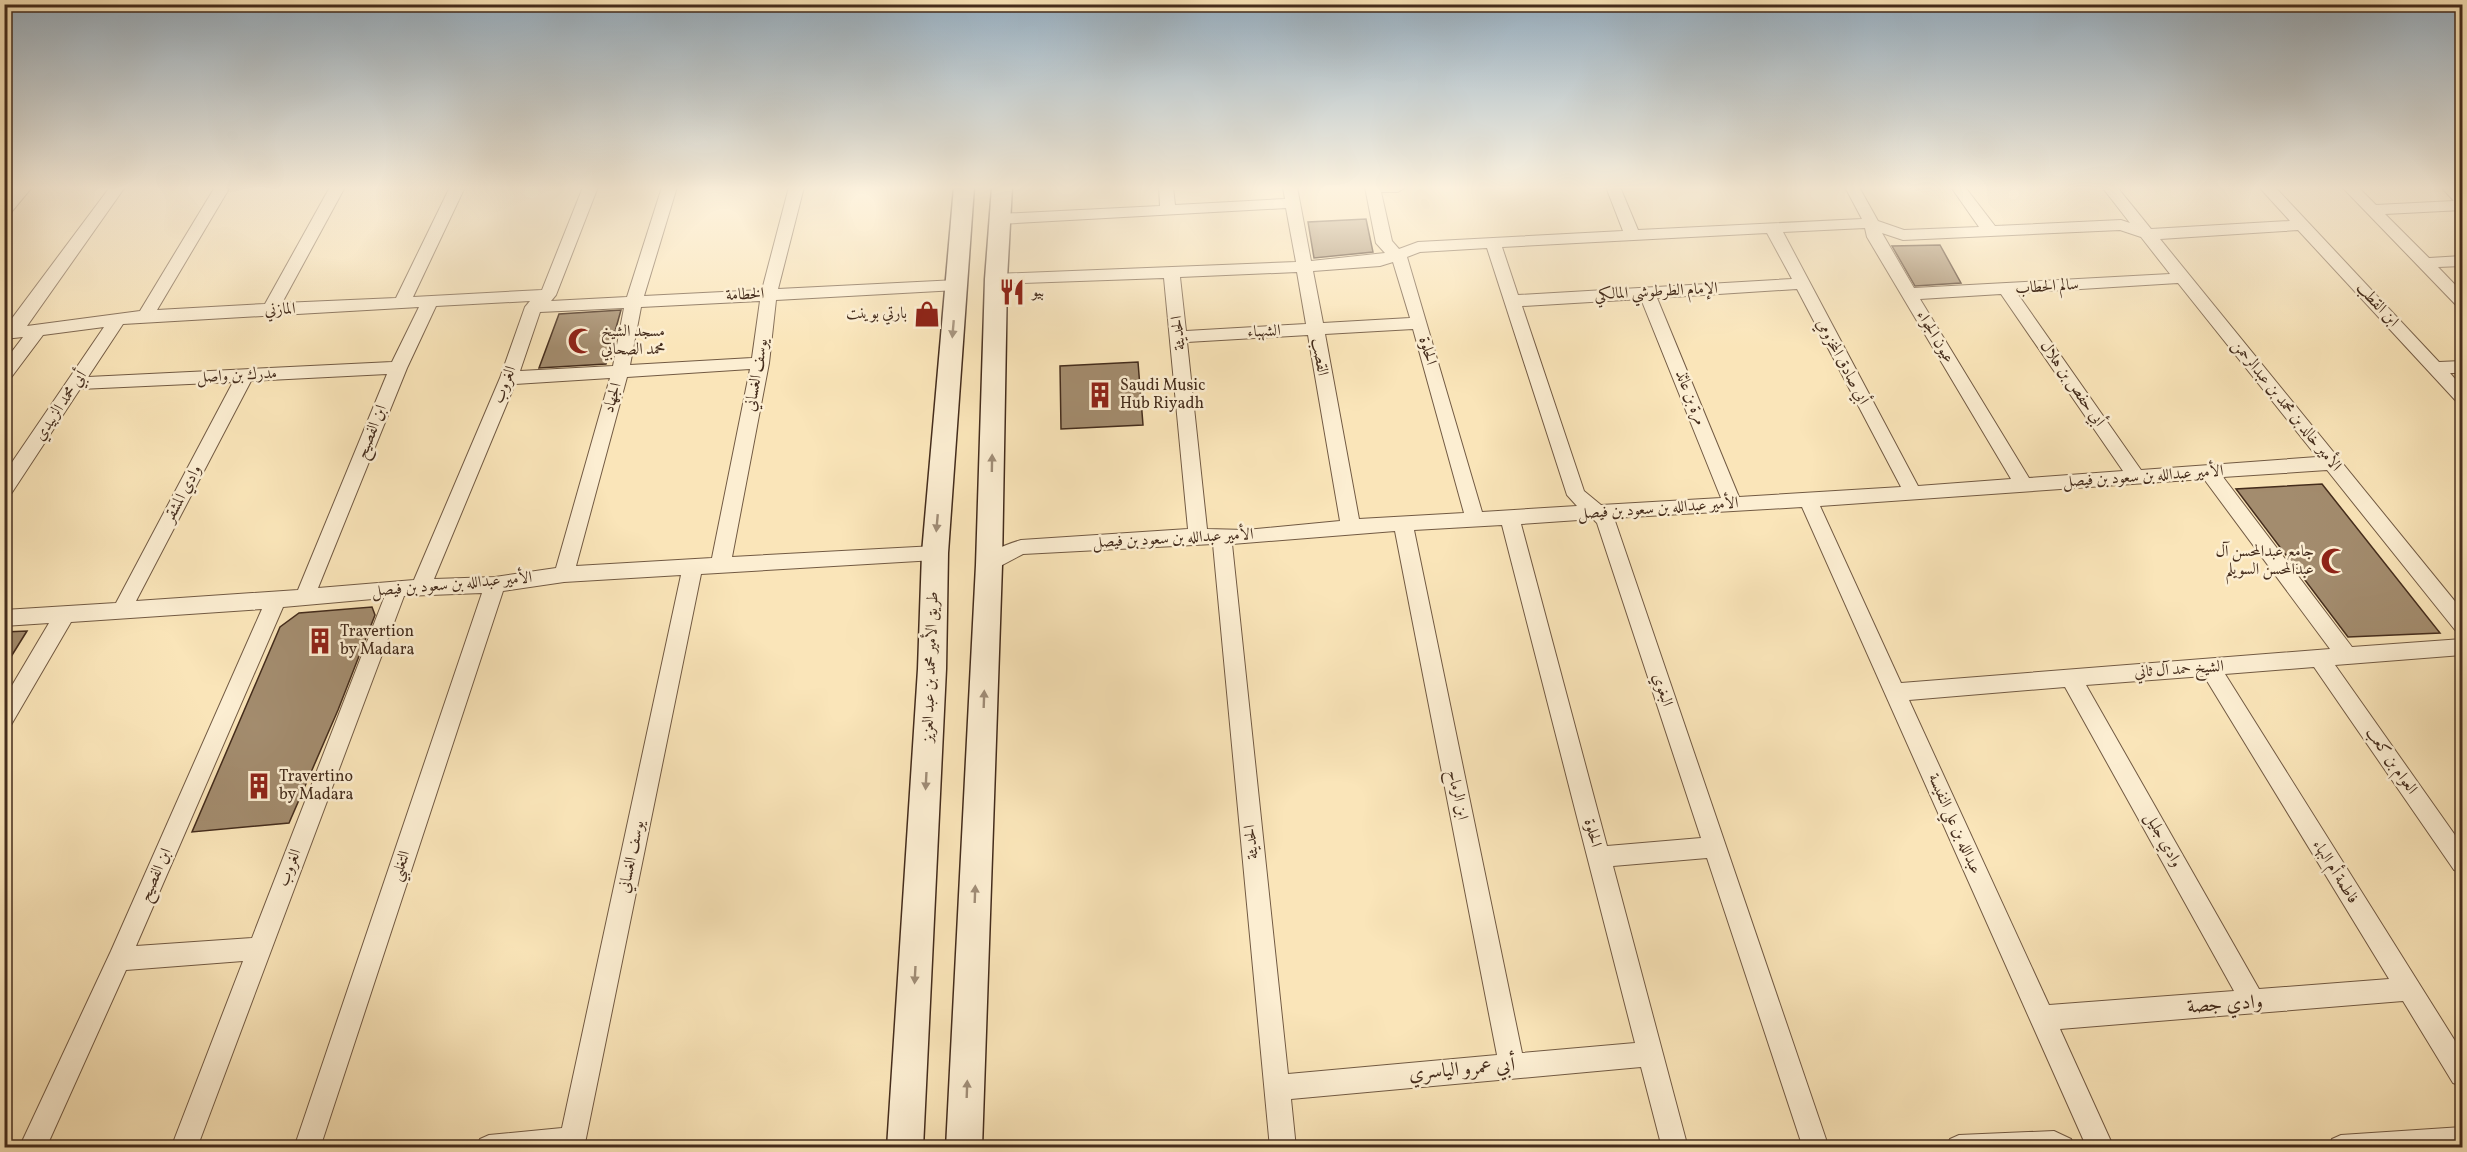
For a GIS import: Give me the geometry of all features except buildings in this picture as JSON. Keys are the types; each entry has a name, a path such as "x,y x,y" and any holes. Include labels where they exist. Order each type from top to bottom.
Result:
{"main road":[{"name":"طريق الأمير محمد بن عبد العزيز","path":"905,1148 932,669 935,553 960,241"},
{"path":"964,1148 989,565 999,241"}],"street":[{"path":"9,334 78,241"},
{"path":"145,316 190,241"},
{"path":"270,310 308,241"},
{"path":"402,303 432,241"},
{"path":"533,307 548,295 569,241"},
{"name":"الجهاد","path":"564,574 620,372 634,301 652,241"},
{"name":"يوسف الغساني","path":"721,564 760,363 769,294 782,241"},
{"name":"القصب","path":"1299,241 1351,527"},
{"name":"الحلوة","path":"1384,241 1402,261 1475,520"},
{"path":"996,279 1304,267 1380,261 1418,247 1550,241"},
{"name":"أبي صادق المخزومي","path":"1779,241 1913,494"},
{"name":"عيون الجواء","path":"1879,241 2025,486"},
{"name":"الأمير خالد بن محمد بن عبدالرحمن","path":"2154,241 2463,624"},
{"name":"ابن القطب","path":"2318,241 2463,397"},
{"path":"2402,241 2463,301"},
{"name":"البغوي","path":"1493,244 1576,495 1605,519 1816,1148"},
{"path":"2424,263 2463,261"},
{"name":"الحديثة","path":"1172,273 1198,536"},
{"name":"سالم الحطاب","path":"1909,294 2184,278"},
{"name":"الإمام الطرطوشي المالكي","path":"1513,301 1800,284"},
{"name":"الخطامة","path":"533,307 957,285"},
{"name":"أبي حفص بن هلال","path":"2007,290 2137,478"},
{"name":"مرة بن عائذ","path":"1647,292 1733,504"},
{"name":"المازني","path":"9,334 145,316 548,295"},
{"name":"ابن الفصيح","path":"305,597 398,368 430,302"},
{"name":"الغروب","path":"421,587 509,378 533,307"},
{"name":"أبي محمد الزبيدي","path":"4,489 117,321"},
{"name":"الشهباء","path":"1180,337 1420,323"},
{"path":"4,375 38,329"},
{"path":"509,378 760,363"},
{"path":"2435,368 2463,367"},
{"name":"مدرك بن واصل","path":"77,383 398,368"},
{"name":"وادي المشقر","path":"121,612 245,376"},
{"name":"الأمير عبدالله بن سعود بن فيصل","path":"989,565 1021,547 1198,536 1222,537 1351,527 1913,494 2332,464"},
{"path":"2210,472 2348,658"},
{"name":"عبدالله بن علي النفيسة","path":"1808,500 2101,1148"},
{"name":"الحلوة","path":"1510,518 1648,1054 1675,1148"},
{"name":"ابن الرماح","path":"1404,524 1405,541 1512,1065"},
{"name":"الحديثة","path":"1222,537 1283,1148"},
{"name":"الأمير عبدالله بن سعود بن فيصل","path":"4,618 121,612 421,587 495,585 564,574 935,553"},
{"name":"يوسف الغساني","path":"572,1144 693,566"},
{"name":"التغلبي","path":"307,1148 495,585"},
{"name":"الغروب","path":"184,1148 397,589"},
{"name":"ابن الفصيح","path":"32,1148 119,959 276,600"},
{"path":"4,719 64,615"},
{"name":"الشيخ حمد آل ثاني","path":"1895,692 2348,658 2463,647"},
{"name":"العوام بن كعب","path":"2320,660 2463,863"},
{"name":"فاطمة أم البهاء","path":"2210,668 2407,989 2463,1074"},
{"name":"وادي جليل","path":"2071,678 2254,1003"},
{"path":"1598,857 1714,847"},
{"path":"119,959 259,949"},
{"name":"وادي جصة","path":"2042,1018 2254,1003 2407,989"},
{"name":"أبي عمرو الياسري","path":"1276,1088 1648,1054"},
{"path":"2341,1148 2463,1140"},
{"path":"489,1148 572,1144"},
{"path":"1959,1148 2054,1144 2062,1148"}],"place":[{"name":"بيو","path":"1012,292"},
{"name":"بارتي بوينت","path":"927,314"},
{"name":"مسجد الشيخ محمد الصحابي","path":"581,341"},
{"name":"Saudi Music Hub Riyadh","path":"1100,395"},
{"name":"جامع عبدالمحسن آل عبدالمحسن السويلم","path":"2334,561"},
{"name":"Travertion by Madara","path":"320,641"},
{"name":"Travertino by Madara","path":"259,786"}]}
